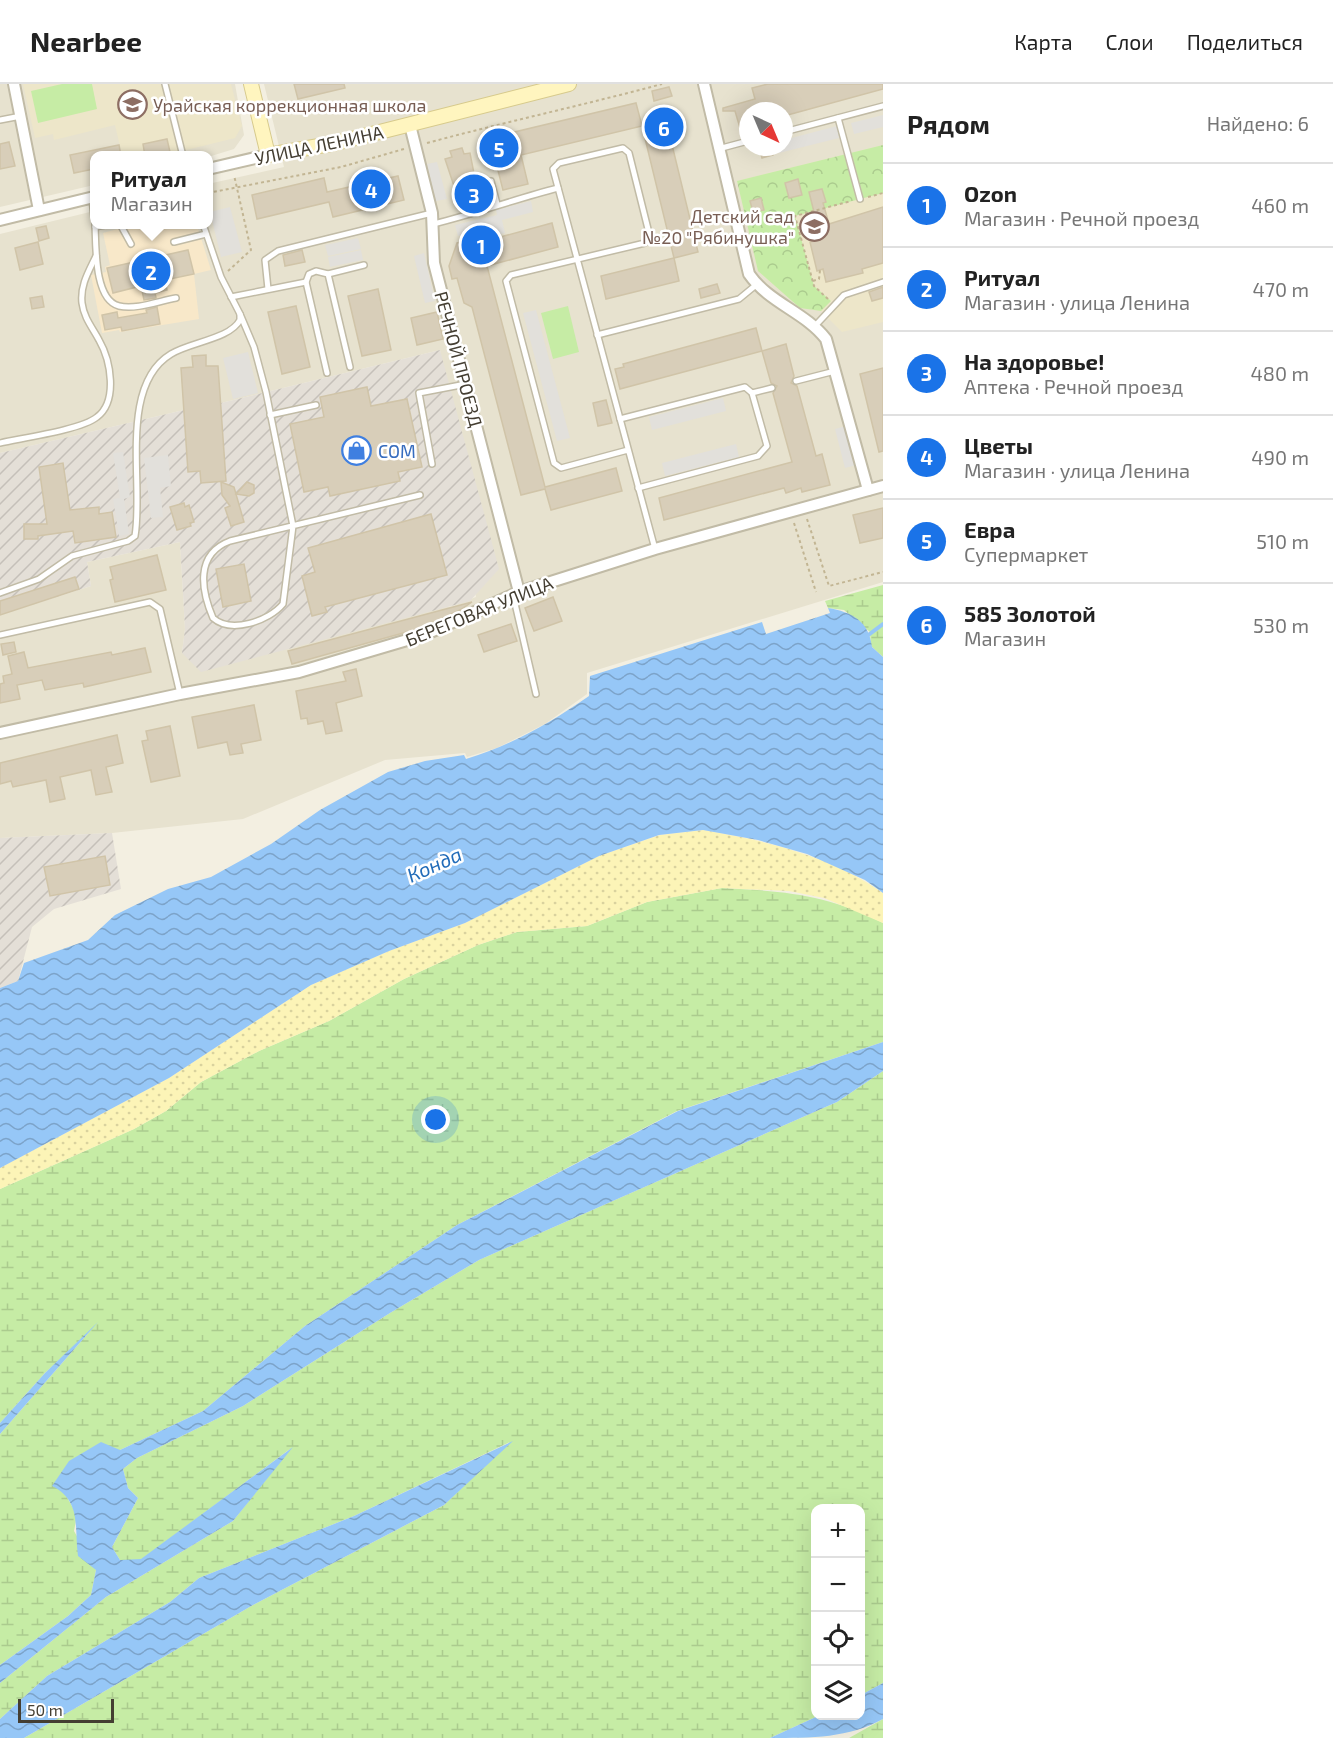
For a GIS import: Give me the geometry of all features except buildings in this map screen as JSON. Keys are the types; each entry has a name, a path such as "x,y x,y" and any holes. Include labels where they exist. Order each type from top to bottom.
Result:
{"main road":[{"path":"251,84 268,155"},
{"name":"УЛИЦА ЛЕНИНА","path":"268,155 336,143 569,84"}],"street":[{"path":"14,84 39,210"},
{"path":"704,84 745,262 756,285 777,303 814,327 826,339 868,490"},
{"name":"РЕЧНОЙ ПРОЕЗД","path":"410,125 432,219 434,263 466,384 516,593"},
{"name":"УЛИЦА ЛЕНИНА","path":"213,168 268,155"},
{"path":"0,220 90,199"},
{"name":"БЕРЕГОВАЯ УЛИЦА","path":"0,733 180,694 299,672 424,635 516,593 655,549 883,486"}],"lane":[{"path":"165,84 182,151"},
{"path":"793,130 883,106"},
{"path":"0,120 21,116"},
{"path":"838,118 860,199"},
{"path":"718,149 739,143"},
{"path":"628,450 561,468 554,463 506,281 511,274 577,259 645,243 650,237 628,153 622,148 559,163 553,170 577,259 597,335 620,419 638,488 655,549"},
{"path":"491,181 497,204"},
{"path":"268,290 265,260 278,251 432,219 479,213 497,204 558,188"},
{"path":"95,229 96,256 105,297 110,302 128,307 176,298"},
{"path":"122,229 130,244"},
{"path":"204,229 221,277 254,347 293,526 283,604 261,621 217,622 210,611 202,576 208,556 223,544 293,526 420,495"},
{"path":"174,242 206,234"},
{"path":"0,442 86,423 105,409 109,399 110,377 103,348 84,315 82,302 84,279 96,256"},
{"path":"327,373 306,282 309,274 316,271 328,274 364,265"},
{"path":"328,274 350,368"},
{"path":"231,297 306,282"},
{"path":"814,327 844,295 883,282"},
{"path":"597,335 739,299 756,285"},
{"path":"0,593 39,579 72,556 128,541 135,536 137,441 145,387 155,369 168,355 184,346 229,332 238,324 240,314"},
{"path":"796,381 836,371"},
{"path":"432,464 419,393 466,384"},
{"path":"620,419 745,387 752,393 767,446 758,456 638,488"},
{"path":"752,393 772,387"},
{"path":"270,415 316,405"},
{"path":"516,593 536,694"},
{"path":"0,635 150,602 160,609 180,694"}],"path":[{"path":"213,192 341,166 530,115 557,112 662,84"},
{"path":"221,277 251,250 232,163"},
{"path":"834,304 814,286 795,216 883,193"},
{"path":"813,281 819,279 820,270"},
{"path":"804,508 829,586 883,572"},
{"path":"790,512 816,592"}],"shaded area":[{"path":"0,84 235,84 244,135 234,149 213,155 213,151 90,151 90,186 0,207"},
{"name":"Урайская коррекционная школа","path":"23,84 231,84 242,126 235,138 182,151 121,151 115,125 54,140 53,134 35,138"},
{"path":"264,84 883,84 883,582 587,673 587,694 545,724 497,748 467,757 465,753 385,760 243,819 112,833 0,838 0,615 91,586 87,562 180,542 185,629 182,653 453,606 476,597 440,350 221,403 193,367 184,410 0,453 0,234 90,212 90,229 213,229 213,183 284,167"},
{"path":"883,115 883,127 854,134 851,123"},
{"path":"837,126 839,138 793,150 793,138"},
{"name":"Детский сад №20 \"Рябинушка\"","path":"883,145 883,322 842,332 821,311 800,308 758,271 737,181"},
{"path":"437,162 447,199 436,201 427,164"},
{"path":"531,201 533,212 502,220 505,233 481,239 479,230 458,236 455,225 497,215 496,210"},
{"path":"230,207 242,252 221,257 213,224 213,211"},
{"path":"118,229 198,229 211,270 194,274 199,319 102,333 91,275 106,272 105,267 110,265 103,233"},
{"path":"358,238 361,249 328,256 325,245"},
{"path":"361,250 363,260 330,267 328,257"},
{"path":"424,253 435,301 425,303 414,256"},
{"path":"536,310 570,438 557,441 523,313"},
{"path":"440,350 499,569 470,601 201,672 182,653 185,629 180,542 87,562 91,586 0,615 0,453 184,410 181,368 193,367 192,356 206,355 207,366 218,366 221,403"},
{"path":"248,352 258,393 233,399 223,358"},
{"path":"723,398 726,411 652,430 649,417"},
{"path":"846,426 856,465 845,468 835,429"},
{"path":"736,444 739,457 665,476 662,463"},
{"path":"123,452 130,497 124,499 129,534 119,536 113,499 120,498 113,453"},
{"path":"168,455 171,486 160,488 163,517 151,518 144,458"},
{"path":"112,833 121,889 54,909 32,927 18,981 0,988 0,838"}],"green space":[{"path":"62,84 92,84 97,109 38,123 31,91"},
{"path":"883,145 883,193 795,216 814,286 831,301 821,311 800,308 758,271 737,181"},
{"path":"568,306 579,352 553,359 541,313"},
{"path":"883,585 883,657 871,646 870,632 844,610 828,608 825,601"},
{"path":"722,888 785,893 824,900 863,913 883,923 883,1042 677,1111 457,1225 305,1326 203,1411 120,1450 64,1492 77,1515 74,1531 96,1570 91,1595 68,1616 0,1665 0,1434 91,1330 45,1373 0,1423 0,1189 134,1129 166,1111 201,1082 259,1051 329,1021 404,979 478,945 517,932 587,926 647,902"},
{"path":"883,1071 883,1683 865,1693 865,1504 811,1504 811,1719 770,1738 24,1738 253,1605 444,1505 510,1442 354,1516 199,1578 170,1602 47,1676 0,1719 0,1683 106,1597 233,1521 290,1449 141,1560 120,1560 112,1547 138,1498 128,1488 123,1469 137,1458 243,1406 479,1260 837,1102"},
{"path":"883,1719 883,1738 849,1738"}],"sand":[{"path":"703,830 796,851 841,869 883,893 883,923 824,898 789,891 722,888 647,902 587,926 517,932 478,945 404,979 329,1021 259,1051 201,1082 166,1111 134,1129 0,1189 0,1168 169,1078 311,985 389,951 465,923 599,856 660,835"}],"water":[{"name":"Конда","path":"828,608 845,612 858,619 867,630 872,647 883,657 883,893 865,880 807,854 758,840 703,830 659,835 599,856 465,923 389,951 311,985 169,1078 0,1168 0,988 18,981 24,963 88,940 115,915 168,889 211,877 271,844 320,810 388,772 425,761 464,755 466,759 530,732 589,696 590,676 762,622 766,634 830,613"},
{"path":"883,1042 883,1071 837,1102 479,1260 243,1406 137,1458 123,1469 128,1488 138,1498 112,1547 120,1560 141,1559 293,1447 233,1521 106,1597 0,1683 0,1665 68,1616 91,1595 96,1570 78,1556 75,1516 72,1507 62,1492 52,1486 69,1461 101,1442 120,1450 203,1411 305,1326 457,1225 678,1111"},
{"path":"98,1322 0,1434 0,1423 45,1373"},
{"path":"513,1441 444,1505 253,1605 24,1738 0,1738 0,1719 47,1676 170,1602 199,1578 354,1516"},
{"path":"883,1683 883,1719 857,1730 830,1736 770,1738 811,1719 865,1720 865,1693"}],"waterway":[{"path":"867,636 883,624"}],"place":[{"name":"Урайская коррекционная школа","path":"132,105"},
{"name":"585 Золотой","path":"664,127"},
{"name":"Евра","path":"499,148"},
{"name":"Цветы","path":"371,189"},
{"name":"На здоровье!","path":"474,194"},
{"name":"Детский сад №20 \"Рябинушка\"","path":"815,226"},
{"name":"Ozon","path":"481,245"},
{"name":"Ритуал","path":"151,271"},
{"name":"СОМ","path":"357,451"}]}
